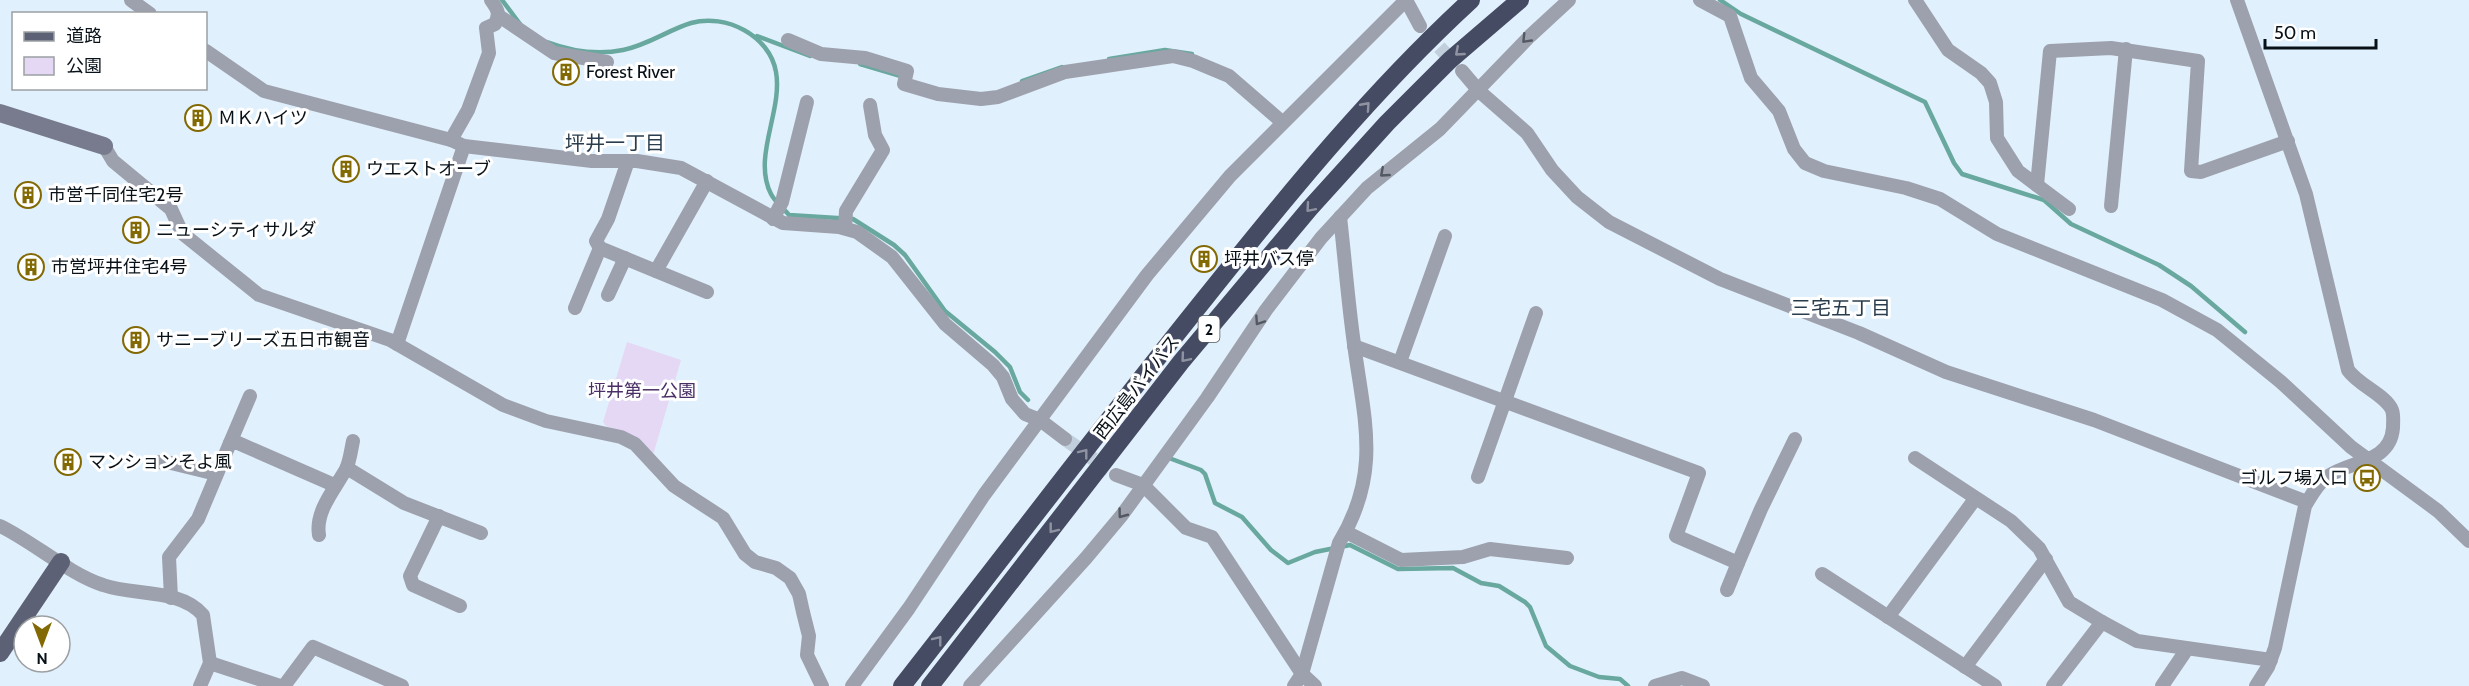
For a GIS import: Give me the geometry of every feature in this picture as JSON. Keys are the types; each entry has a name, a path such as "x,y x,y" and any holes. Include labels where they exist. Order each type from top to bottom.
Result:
{"highway":[{"name":"西広島バイパス","path":"902,686 1162,351 1289,194 1367,104 1429,38 1471,0"},
{"name":"西広島バイパス","path":"930,686 1181,362 1310,208 1387,123 1450,60 1520,0"}],"main road":[{"path":"0,653 62,562"}],"street":[{"path":"131,0 147,12"},
{"path":"397,344 468,110 489,53 486,28 495,24 499,16 499,11 492,0"},
{"path":"852,686 909,608 984,495 1147,275 1230,176 1406,0 1420,26"},
{"path":"970,686 1086,558 1207,398 1266,310 1340,217 1367,188 1440,129 1530,36 1569,0"},
{"path":"1700,0 1730,16 1751,78 1779,111 1794,149 1805,163 1824,171 1906,188 1940,199 1997,234 2162,300 2217,330 2281,382 2368,460 2438,511 2469,540"},
{"path":"1915,0 1948,50 1990,83 1996,102 1997,138 2018,171 2069,209"},
{"path":"2237,0 2306,194 2348,370 2359,382 2387,404 2393,416 2390,442 2383,452 2329,475 2307,502 2300,518 2291,582 2271,660 2256,686"},
{"path":"499,16 554,53 607,62"},
{"path":"788,40 821,54 865,58 907,71 904,84 938,94 981,99 998,97 1065,72 1173,56 1193,61 1229,76 1282,122"},
{"path":"2037,185 2050,51 2126,50 2198,61 2191,171 2200,172 2288,141"},
{"path":"2111,206 2126,50"},
{"path":"207,52 264,91 458,143 592,161 628,161 681,168 777,212 797,225 845,227 857,232 892,257 945,324 993,365 1003,377 1012,399 1024,414 1040,420 1065,439"},
{"path":"1462,71 1479,91 1527,133 1552,170 1595,211 1609,222 1720,279 1859,333 1946,372 2094,420 2307,502"},
{"path":"777,212 807,102"},
{"path":"845,227 846,212 883,150 875,135 870,105"},
{"path":"0,113 104,146 113,160 165,203 182,233 259,295 397,344 503,405 546,421 621,437 635,444 674,486 723,518 745,554 755,562 776,568 790,578 799,594 810,666 822,686"},
{"path":"628,161 608,219 596,241 600,248 707,292"},
{"path":"656,271 708,181"},
{"path":"1294,686 1302,674 1339,543 1346,532 1366,472 1368,437 1354,345 1340,217"},
{"path":"1400,362 1445,236"},
{"path":"575,308 600,248"},
{"path":"608,295 625,258"},
{"path":"1478,477 1536,313"},
{"path":"1354,345 1699,473 1676,536 1738,563"},
{"path":"171,598 169,557 198,519 250,396"},
{"path":"1726,590 1761,509 1795,439"},
{"path":"320,535 318,526 334,485 347,468 353,441"},
{"path":"230,443 237,443 334,485"},
{"path":"1915,458 2010,521 2039,548 2069,602 2102,622 2137,641 2271,660"},
{"path":"155,462 171,463 216,474"},
{"path":"347,468 404,502 481,533"},
{"path":"1116,475 1143,485 1186,528 1212,537 1302,674 1315,686"},
{"path":"1888,617 1975,499"},
{"path":"438,516 410,576 413,585 460,606"},
{"path":"0,526 102,585 171,598 192,606 203,615 210,663 200,686"},
{"path":"1346,532 1401,560 1463,557 1490,549 1567,558"},
{"path":"1965,667 2046,559"},
{"path":"1822,574 1995,686"},
{"path":"2054,686 2102,622"},
{"path":"284,686 313,647 402,686"},
{"path":"2162,686 2187,649"},
{"path":"210,663 280,686"},
{"path":"1655,686 1682,678 1703,686"}],"green space":[{"name":"坪井第一公園","path":"627,342 681,360 653,455 640,439 606,426 603,422"}],"waterway":[{"path":"502,0 520,24"},
{"path":"1720,0 1741,14 1925,102 1954,163 1962,174 2044,200 2071,224 2159,265 2191,286 2245,332"},
{"path":"547,42 585,51 614,51 632,48 682,26 704,21 718,21 732,25 756,38 772,59 776,72 776,102 765,165 766,180 775,200 789,215 853,219 894,245 905,255 945,311 1010,367 1020,392 1028,400"},
{"path":"757,36 810,56"},
{"path":"1109,59 1165,50 1192,54"},
{"path":"860,64 904,77"},
{"path":"1022,81 1062,67"},
{"path":"1169,458 1201,470 1205,474 1215,503 1242,517 1271,550 1288,563 1315,552 1350,545 1398,569 1453,568 1481,583 1499,586 1525,602 1530,607 1546,646 1570,666 1599,677 1620,679 1628,686"}],"tunnel":[{"path":"1425,32 1457,66"},
{"path":"1065,439 1109,470"}],"place":[{"name":"Forest River","path":"566,72"},
{"name":"ＭＫハイツ","path":"198,118"},
{"name":"ウエストオーブ","path":"346,169"},
{"name":"市営千同住宅2号","path":"28,195"},
{"name":"ニューシティサルダ","path":"136,230"},
{"name":"坪井バス停","path":"1204,259"},
{"name":"市営坪井住宅4号","path":"31,267"},
{"name":"サニーブリーズ五日市観音","path":"136,340"},
{"name":"マンションそよ風","path":"68,462"},
{"name":"ゴルフ場入口","path":"2367,478"}],"district":[{"name":"坪井一丁目","path":"615,143"},
{"name":"三宅五丁目","path":"1841,308"}]}
